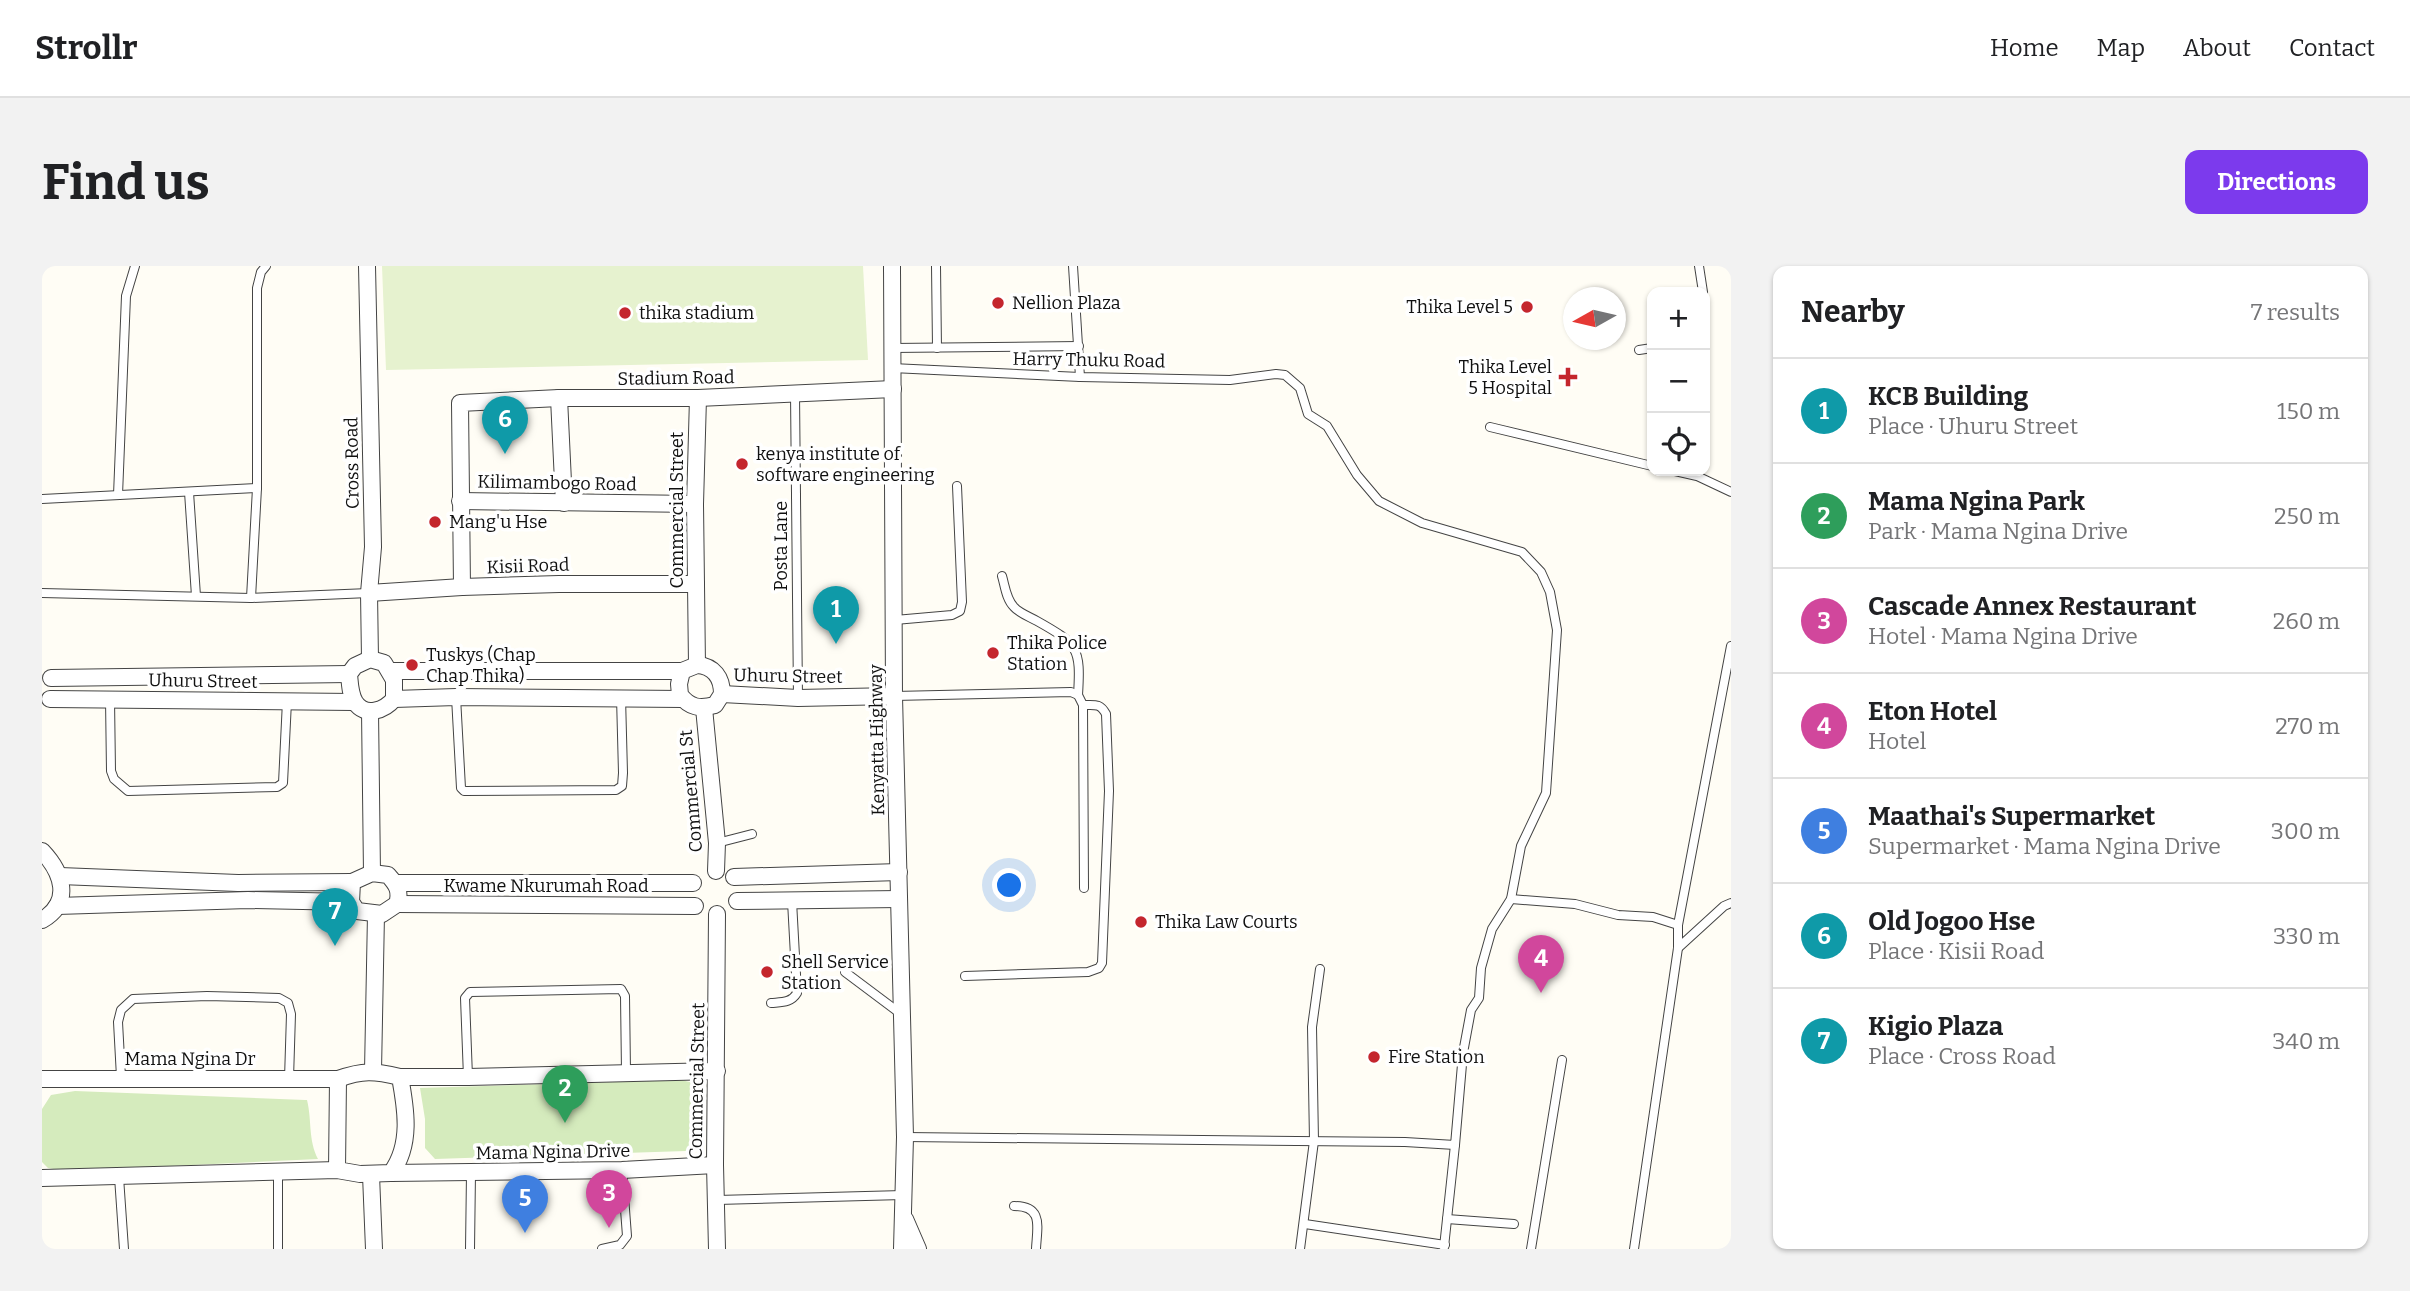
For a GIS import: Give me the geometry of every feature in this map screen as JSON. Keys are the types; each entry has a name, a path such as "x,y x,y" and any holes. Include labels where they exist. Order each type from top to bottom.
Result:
{"street":[{"name":"Cross Road","path":"367,266 373,547 369,593 370,659"},
{"name":"Kenyatta Highway","path":"892,266 894,696 904,1016 902,1249"},
{"name":"Stadium Road","path":"460,403 559,398 698,398 893,389"},
{"path":"559,398 564,503"},
{"name":"Commercial Street","path":"690,668 696,584 698,398"},
{"name":"Kisii Road","path":"460,403 462,587 696,584"},
{"name":"Kilimambogo Road","path":"460,501 695,504"},
{"path":"369,593 462,587"},
{"path":"394,699 394,680 384,663 370,659 355,666 349,674 355,702 362,709 369,711 384,709 394,699 683,699"},
{"path":"390,671 690,668 709,668 720,679 722,694 718,703 704,708 693,706 683,699 678,684 690,668"},
{"path":"46,673 53,685 46,704"},
{"name":"Uhuru Street","path":"46,673 349,674"},
{"name":"Uhuru Street","path":"722,694 798,698 894,696"},
{"name":"Uhuru Street","path":"46,704 110,699 355,702"},
{"name":"Commercial St","path":"704,708 717,843 716,870"},
{"path":"369,711 372,873"},
{"path":"42,851 55,865 60,876 61,891 54,912 42,920"},
{"path":"734,877 738,892 737,901 730,910 718,914 707,913 695,906 693,883 698,876 716,870 734,877 900,872"},
{"path":"60,876 238,883 352,882 372,873 388,875 396,883 399,896 397,905 382,914 357,911 351,902 352,882"},
{"name":"Kwame Nkurumah Road","path":"396,883 693,883"},
{"path":"737,901 899,899"},
{"path":"57,906 248,900 351,902"},
{"name":"Kwame Nkurumah Road","path":"397,905 695,906"},
{"path":"376,914 373,1071 400,1076 468,1077 717,1071"},
{"name":"Commercial Street","path":"717,1249 715,1165 718,914"},
{"name":"Mama Ngina Dr","path":"42,1079 338,1079 357,1072 373,1071"},
{"path":"391,1173 400,1161 405,1138 406,1119 400,1076"},
{"path":"42,1178 337,1170 338,1079"},
{"name":"Mama Ngina Drive","path":"337,1170 371,1175 622,1170 715,1165"},
{"path":"371,1175 374,1249"},
{"name":"Kenyatta Highway","path":"903,1213 918,1249"}],"lane":[{"path":"118,495 126,296 135,266"},
{"path":"251,598 257,488 257,288 261,272 266,266"},
{"path":"936,266 937,348"},
{"path":"1073,266 1080,377"},
{"path":"1699,266 1702,287"},
{"path":"892,348 1079,346"},
{"path":"1639,350 1647,349"},
{"name":"Harry Thuku Road","path":"892,369 1230,380 1285,375 1300,388 1308,414 1327,426 1357,475 1379,501 1422,523 1522,552 1541,572 1550,593 1557,630 1546,793 1521,846 1511,899"},
{"name":"Posta Lane","path":"796,393 798,698"},
{"path":"1490,427 1647,465"},
{"path":"1698,476 1731,492"},
{"path":"895,620 952,615 960,611 962,602 957,486"},
{"path":"42,499 257,488"},
{"path":"189,492 196,596"},
{"path":"1002,576 1014,608 1070,641 1080,664 1078,695 1083,705 1084,888"},
{"path":"42,593 251,598 369,593"},
{"path":"1634,1249 1678,948 1678,925 1731,646"},
{"path":"894,696 1044,692 1071,692 1078,695"},
{"path":"456,697 461,786 464,791 616,790 622,786 621,697"},
{"path":"110,699 111,771 114,779 128,791 277,787 283,783 287,701"},
{"path":"965,976 1088,972 1099,968 1102,963 1109,791 1106,714 1097,704 1083,705"},
{"path":"717,843 752,834"},
{"path":"1305,1224 1444,1247 1463,1053 1471,1010 1479,998 1481,968 1492,929 1511,899 1575,904 1618,915 1653,917 1678,925"},
{"path":"771,1003 788,1002 794,999 797,993 792,900"},
{"path":"1678,948 1724,906 1731,903"},
{"path":"1300,1249 1314,1141 1312,1027 1320,969"},
{"path":"845,972 904,1016"},
{"path":"468,1077 466,998 470,992 621,989 625,996 626,1072"},
{"path":"121,1077 118,1022 121,1010 133,999 206,996 279,998 288,1003 291,1014 289,1079"},
{"path":"1531,1249 1562,1060"},
{"path":"905,1137 1455,1145"},
{"path":"602,1249 620,1245 627,1236 622,1170"},
{"path":"278,1172 278,1249"},
{"path":"470,1249 471,1173"},
{"path":"120,1177 124,1249"},
{"path":"717,1200 902,1195"},
{"path":"1014,1206 1024,1206 1037,1217 1036,1249"},
{"path":"1447,1219 1514,1224"}],"green space":[{"name":"thika stadium","path":"382,266 863,266 868,360 386,370"},
{"path":"681,1080 694,1083 704,1110 699,1136 686,1151 435,1159 425,1148 425,1119 420,1088"},
{"path":"75,1091 307,1100 313,1145 318,1159 65,1171 48,1168 42,1162 42,1109 51,1095"}],"place":[{"name":"Nellion Plaza","path":"998,303"},
{"name":"Thika Level 5","path":"1527,307"},
{"name":"thika stadium","path":"625,313"},
{"name":"Thika Level 5 Hospital","path":"1568,377"},
{"name":"Old Jogoo Hse","path":"505,454"},
{"name":"kenya institute of software engineering","path":"742,464"},
{"name":"Mang'u Hse","path":"435,522"},
{"name":"KCB Building","path":"836,644"},
{"name":"Thika Police Station","path":"993,653"},
{"name":"Tuskys (Chap Chap Thika)","path":"412,665"},
{"name":"Thika Law Courts","path":"1141,922"},
{"name":"Kigio Plaza","path":"335,946"},
{"name":"Shell Service Station","path":"767,972"},
{"name":"Eton Hotel","path":"1541,993"},
{"name":"Fire Station","path":"1374,1057"},
{"name":"Mama Ngina Park","path":"565,1123"},
{"name":"Cascade Annex Restaurant","path":"609,1228"},
{"name":"Maathai's Supermarket","path":"525,1233"}]}
